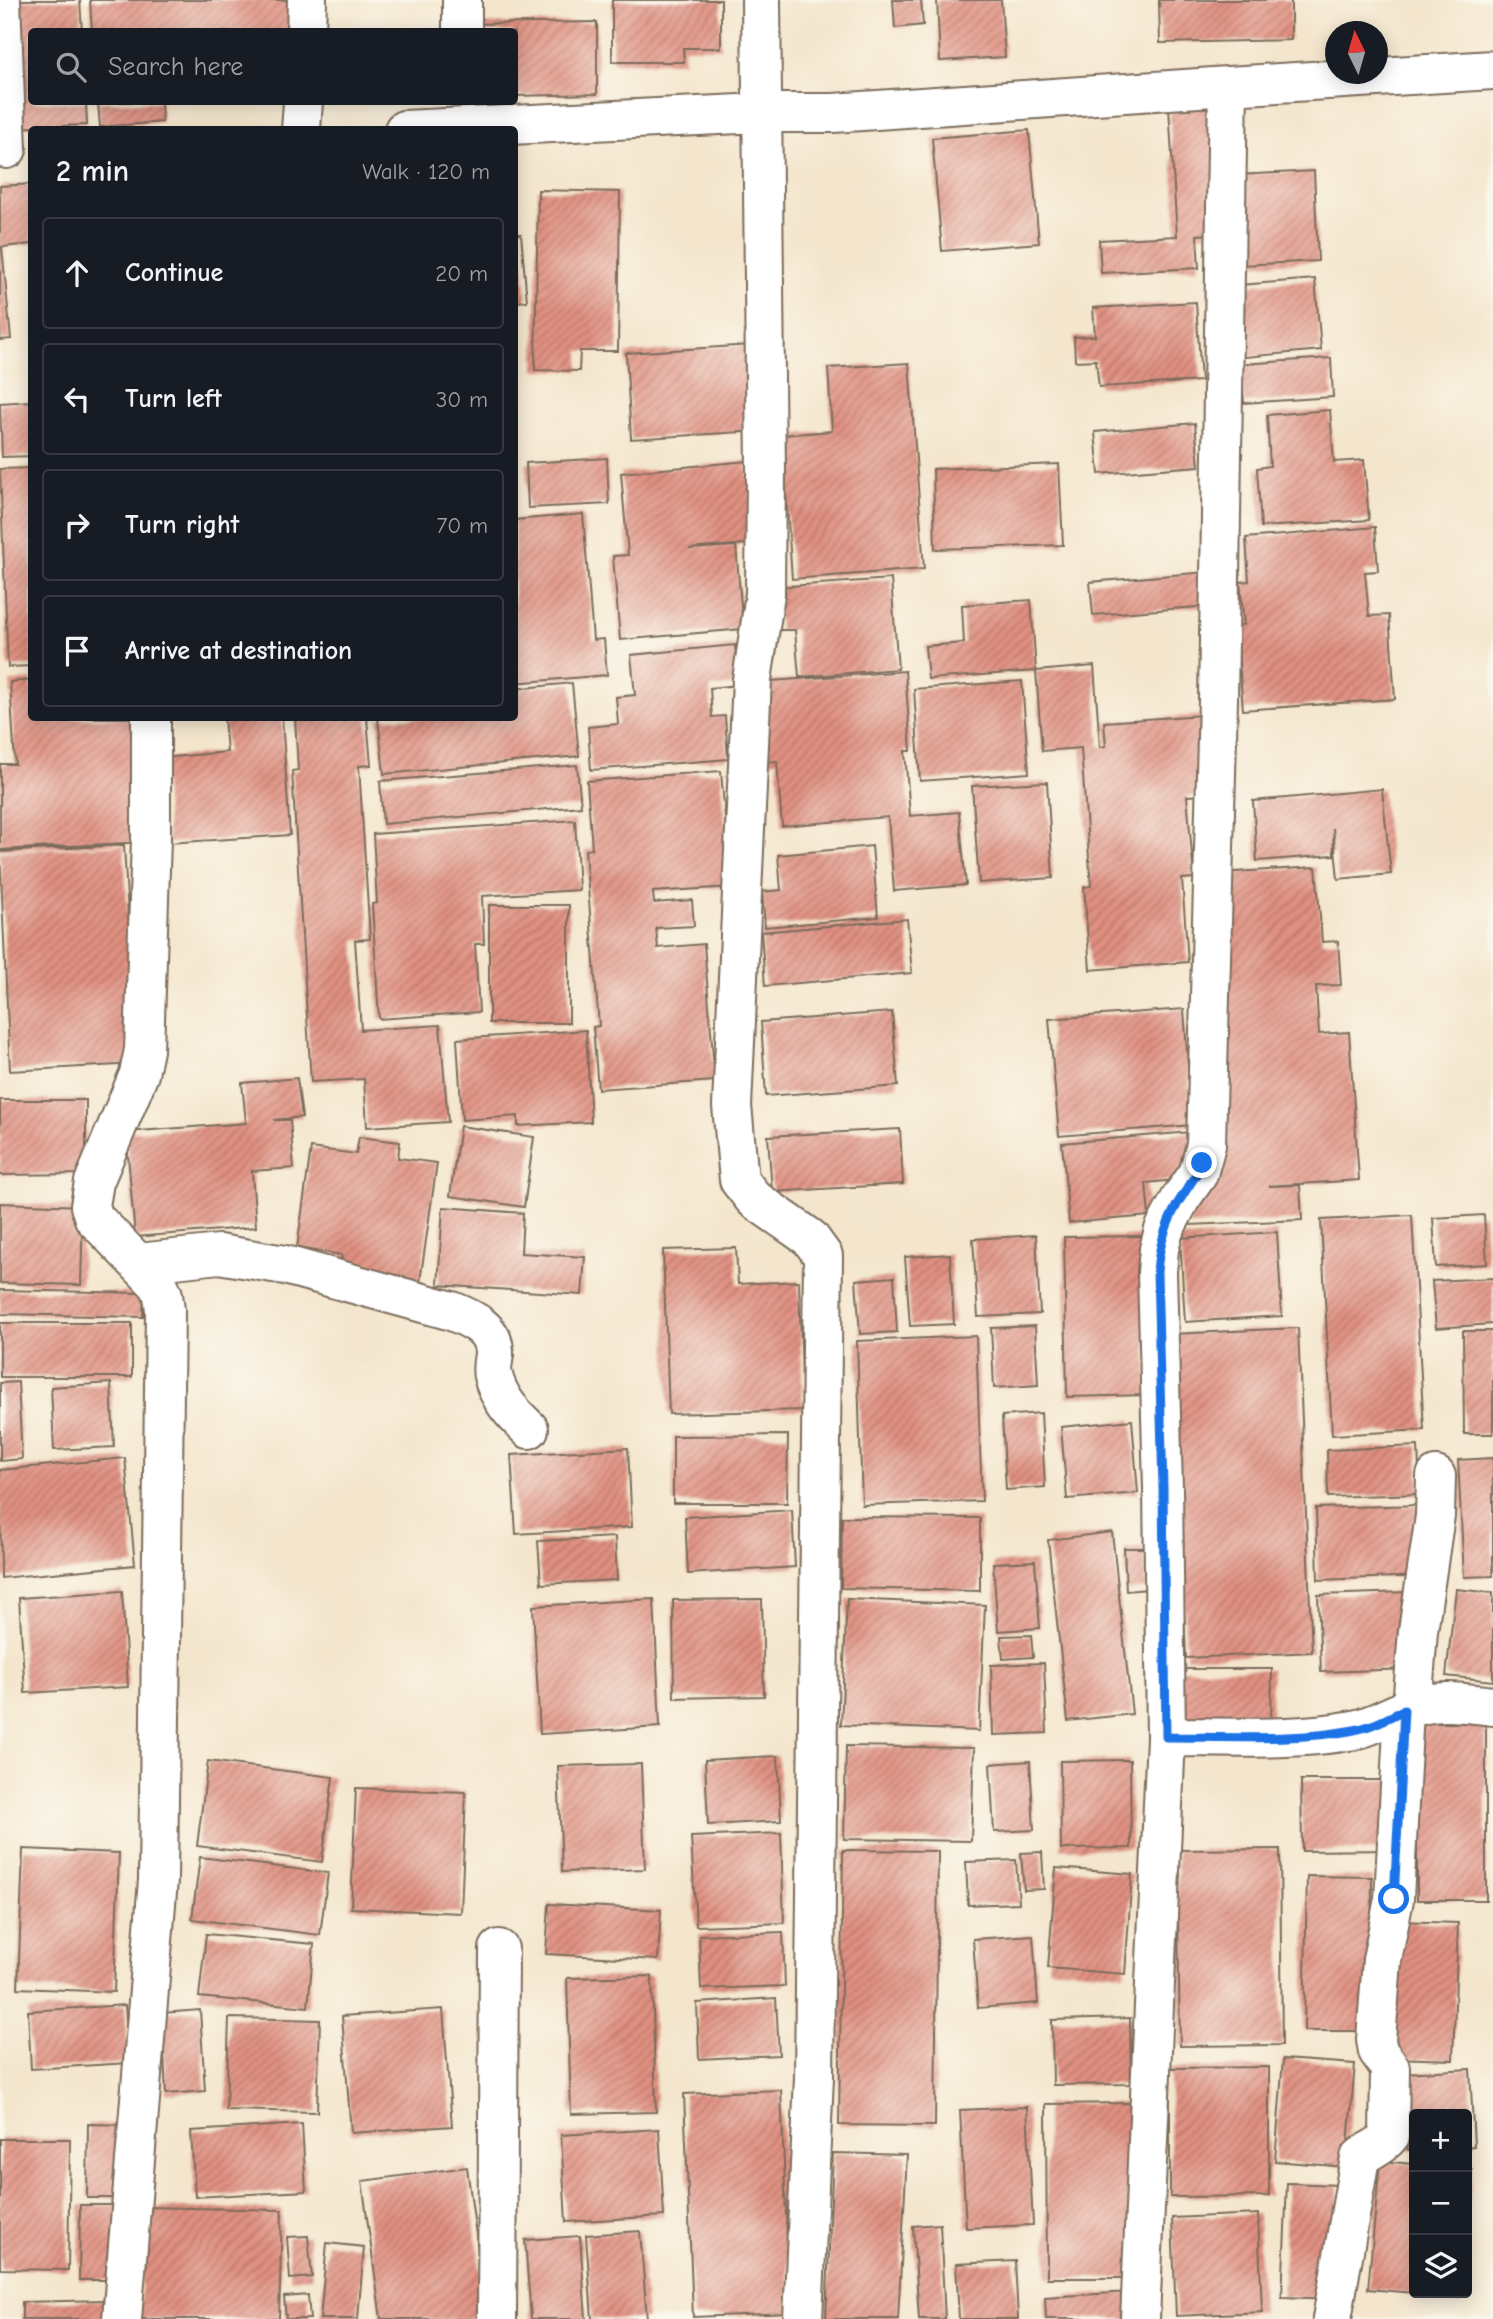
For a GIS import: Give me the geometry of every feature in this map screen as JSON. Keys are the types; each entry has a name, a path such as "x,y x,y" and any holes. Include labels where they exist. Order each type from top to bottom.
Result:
{"street":[{"path":"1,0 13,148"},
{"path":"306,28 307,0"},
{"path":"462,0 462,28"},
{"path":"761,0 765,594 752,680 732,1106 739,1180 754,1199 810,1238 823,1256 814,2077 803,2319"},
{"path":"419,126 463,114 833,113 1493,70"},
{"path":"1140,2319 1166,1737 1157,1272 1158,1249 1164,1230 1198,1174 1206,1145 1218,700 1228,86"},
{"path":"301,126 303,105"},
{"path":"122,2319 158,1880 165,1310 159,1285 94,1218 90,1206 94,1181 139,1074 144,1050 151,839 151,721"},
{"path":"139,1263 219,1254 285,1265 476,1320 490,1336 494,1351 491,1373 499,1394 507,1409 529,1429"},
{"path":"1332,2319 1360,2158 1368,2150 1384,2144 1389,2137 1390,2068 1378,2050 1376,2040 1382,1960 1394,1899 1408,1709 1435,1516 1436,1476"},
{"path":"1166,1737 1300,1736 1356,1730 1431,1702 1454,1701 1493,1706"},
{"path":"497,2319 499,1949"}],"building":[{"path":"6,0 80,0 82,28 28,28 28,105 86,105 87,125 11,128"},
{"path":"90,0 292,0 294,28 92,28"},
{"path":"612,0 721,0 721,48 683,48 684,62 612,62"},
{"path":"893,0 921,0 923,25 895,28"},
{"path":"937,0 1001,0 1005,57 940,61"},
{"path":"1159,0 1291,0 1291,40 1160,43"},
{"path":"597,22 597,94 518,96 518,28 467,28 467,24"},
{"path":"1215,104 1224,233 1197,235 1199,268 1101,273 1099,240 1177,236 1169,107"},
{"path":"98,105 161,105 162,122 100,126"},
{"path":"1029,130 1039,243 942,251 932,138"},
{"path":"1314,171 1318,261 1241,265 1237,175"},
{"path":"28,184 28,244 2,247 11,339 0,340 0,186"},
{"path":"538,190 620,192 618,351 580,351 579,371 535,370"},
{"path":"518,234 521,234 527,301 518,302"},
{"path":"1315,279 1321,350 1235,358 1228,286"},
{"path":"1196,302 1201,381 1099,387 1096,360 1075,361 1074,337 1095,336 1093,308"},
{"path":"751,345 757,431 631,439 626,353"},
{"path":"1331,358 1333,397 1244,403 1241,364"},
{"path":"909,363 924,569 792,579 782,435 832,431 828,368"},
{"path":"28,401 28,456 2,457 0,403"},
{"path":"1330,410 1334,462 1364,460 1369,520 1261,527 1257,468 1270,466 1267,415"},
{"path":"1195,423 1199,466 1099,474 1095,432"},
{"path":"607,458 609,504 528,508 526,463"},
{"path":"747,461 756,543 689,549 736,546 743,629 620,640 613,556 628,555 621,473"},
{"path":"1059,464 1063,545 935,549 933,469"},
{"path":"28,468 28,666 8,667 0,469"},
{"path":"583,514 593,640 604,639 607,675 518,683 518,520"},
{"path":"1375,527 1378,571 1365,572 1369,616 1389,615 1395,699 1243,710 1236,625 1244,625 1240,582 1249,581 1246,538"},
{"path":"1207,572 1210,606 1093,615 1090,582"},
{"path":"891,579 898,669 799,677 795,630 779,630 775,587"},
{"path":"1031,600 1036,671 928,679 925,646 964,643 962,605"},
{"path":"735,645 738,685 710,688 712,717 725,716 728,759 591,770 588,727 618,724 616,697 635,695 631,655"},
{"path":"1094,666 1100,747 1106,746 1104,722 1202,715 1204,795 1187,796 1194,878 1182,879 1188,962 1090,970 1084,887 1091,886 1081,748 1042,751 1036,671"},
{"path":"905,671 911,751 905,751 910,816 959,812 966,885 894,891 888,817 782,826 777,761 764,762 758,682"},
{"path":"28,680 28,721 137,721 144,842 0,850 0,764 15,764 10,682"},
{"path":"1022,681 1029,773 920,781 914,689"},
{"path":"572,683 579,756 384,774 378,721 518,721 518,689"},
{"path":"224,721 282,721 290,835 168,843 162,758 227,752"},
{"path":"295,721 367,721 371,765 359,766 370,939 355,940 361,1030 440,1025 448,1122 367,1127 364,1079 311,1082 292,771 298,770"},
{"path":"577,765 581,806 383,824 380,781"},
{"path":"721,771 731,887 653,892 654,903 692,900 694,926 656,928 658,948 704,944 715,1081 598,1089 593,1027 599,1026 585,850 592,849 587,781"},
{"path":"1047,782 1053,878 979,883 972,786"},
{"path":"1382,789 1391,874 1338,879 1333,828 1334,855 1257,861 1253,801"},
{"path":"575,820 579,890 482,896 484,944 475,944 479,1012 379,1019 372,904 377,903 373,834"},
{"path":"124,845 136,1064 10,1071 0,852"},
{"path":"872,846 878,917 765,927 762,892 781,890 778,855"},
{"path":"1316,867 1322,942 1338,941 1341,985 1316,986 1319,1034 1349,1032 1359,1180 1269,1186 1300,1185 1302,1220 1190,1225 1188,1191 1212,1189 1209,1136 1220,873"},
{"path":"489,905 569,905 569,1023 489,1023"},
{"path":"907,919 912,973 765,986 761,932"},
{"path":"1184,1009 1192,1125 1059,1136 1049,1019"},
{"path":"892,1012 898,1086 766,1096 761,1022"},
{"path":"586,1030 591,1122 518,1126 518,1116 462,1120 457,1039"},
{"path":"297,1078 302,1117 274,1120 290,1120 294,1168 252,1171 256,1227 135,1237 126,1132 246,1123 242,1083"},
{"path":"0,1100 86,1100 86,1174 0,1175"},
{"path":"460,1126 534,1137 524,1207 450,1196"},
{"path":"900,1129 903,1184 772,1192 768,1136"},
{"path":"1191,1132 1195,1178 1146,1183 1149,1216 1069,1223 1062,1143"},
{"path":"359,1137 400,1142 398,1158 437,1163 420,1282 339,1271 342,1255 297,1248 311,1148 356,1154"},
{"path":"0,1203 83,1206 81,1285 0,1283"},
{"path":"443,1207 523,1213 521,1253 585,1257 582,1295 438,1285"},
{"path":"1412,1215 1424,1430 1332,1435 1321,1220"},
{"path":"1484,1215 1487,1264 1436,1267 1433,1218"},
{"path":"1277,1232 1282,1316 1185,1322 1180,1238"},
{"path":"1036,1235 1040,1314 978,1317 973,1239"},
{"path":"1145,1236 1148,1395 1067,1397 1064,1237"},
{"path":"736,1248 738,1284 799,1281 803,1410 669,1414 663,1250"},
{"path":"950,1254 954,1324 910,1326 905,1257"},
{"path":"894,1277 897,1332 860,1334 856,1280"},
{"path":"1493,1278 1493,1324 1436,1328 1432,1281"},
{"path":"0,1290 144,1293 143,1317 0,1314"},
{"path":"0,1323 132,1323 132,1377 0,1377"},
{"path":"1035,1326 1038,1385 994,1388 991,1328"},
{"path":"1298,1328 1312,1652 1186,1658 1173,1334"},
{"path":"1463,1331 1493,1331 1493,1434 1464,1434"},
{"path":"976,1336 982,1501 862,1505 857,1341"},
{"path":"18,1382 22,1459 0,1461 0,1383"},
{"path":"111,1383 114,1447 54,1450 51,1387"},
{"path":"1041,1413 1045,1487 1006,1490 1002,1416"},
{"path":"1132,1420 1138,1493 1067,1499 1061,1427"},
{"path":"788,1435 787,1503 673,1503 673,1436"},
{"path":"1418,1446 1420,1494 1328,1497 1327,1450"},
{"path":"628,1448 632,1527 516,1534 511,1455"},
{"path":"125,1458 135,1565 1,1578 0,1470"},
{"path":"1493,1458 1493,1576 1464,1577 1458,1460"},
{"path":"1421,1505 1423,1576 1318,1580 1316,1508"},
{"path":"792,1510 795,1567 688,1574 685,1517"},
{"path":"842,1517 980,1518 980,1591 841,1588"},
{"path":"1112,1532 1132,1714 1068,1721 1048,1540"},
{"path":"615,1537 617,1580 541,1584 538,1541"},
{"path":"1124,1548 1144,1548 1147,1589 1126,1591"},
{"path":"1035,1561 1040,1628 998,1631 993,1563"},
{"path":"1456,1589 1493,1593 1493,1681 1446,1676"},
{"path":"122,1591 128,1687 25,1693 19,1598"},
{"path":"1407,1592 1411,1669 1321,1672 1318,1595"},
{"path":"654,1599 660,1727 540,1734 533,1606"},
{"path":"762,1599 764,1696 674,1698 673,1600"},
{"path":"847,1599 985,1605 979,1731 841,1725"},
{"path":"1031,1635 1033,1657 1003,1659 1001,1636"},
{"path":"1044,1663 1047,1733 993,1735 991,1665"},
{"path":"1180,1669 1272,1669 1271,1726 1180,1726"},
{"path":"1417,1723 1486,1723 1486,1900 1417,1900"},
{"path":"846,1746 974,1748 971,1841 844,1839"},
{"path":"778,1756 781,1821 708,1825 705,1760"},
{"path":"1130,1760 1131,1848 1061,1849 1060,1761"},
{"path":"208,1761 333,1777 322,1862 197,1846"},
{"path":"1030,1761 1034,1830 994,1832 990,1764"},
{"path":"641,1764 645,1869 562,1872 558,1766"},
{"path":"1301,1780 1390,1780 1391,1850 1302,1851"},
{"path":"356,1788 466,1792 461,1913 351,1908"},
{"path":"781,1833 784,1923 696,1926 691,1837"},
{"path":"23,1849 119,1853 114,1992 18,1988"},
{"path":"1280,1849 1282,2045 1180,2046 1177,1850"},
{"path":"843,1850 938,1851 935,2126 839,2125"},
{"path":"1042,1852 1044,1889 1024,1890 1021,1853"},
{"path":"200,1857 328,1873 320,1935 192,1919"},
{"path":"1016,1860 1019,1903 968,1905 966,1862"},
{"path":"1056,1868 1132,1874 1125,1974 1048,1968"},
{"path":"1307,1876 1372,1877 1370,2031 1304,2031"},
{"path":"549,1904 661,1910 658,1960 546,1954"},
{"path":"1397,1921 1458,1923 1453,2060 1393,2058"},
{"path":"783,1932 785,1986 701,1989 699,1935"},
{"path":"206,1934 314,1944 308,2007 199,1997"},
{"path":"1033,1935 1038,2003 978,2008 973,1939"},
{"path":"652,1976 656,2112 571,2114 567,1978"},
{"path":"776,1998 779,2055 699,2059 697,2003"},
{"path":"125,2005 129,2063 31,2069 28,2011"},
{"path":"443,2009 452,2126 351,2133 342,2016"},
{"path":"200,2010 205,2091 166,2094 162,2013"},
{"path":"229,2018 320,2020 317,2112 226,2110"},
{"path":"1130,2018 1131,2084 1053,2085 1052,2020"},
{"path":"1283,2059 1355,2064 1346,2167 1275,2161"},
{"path":"1269,2067 1269,2196 1170,2197 1170,2068"},
{"path":"1470,2069 1474,2146 1472,2109 1409,2109 1408,2150 1404,2073"},
{"path":"781,2090 790,2313 693,2317 684,2094"},
{"path":"1132,2103 1132,2278 1047,2278 1046,2104"},
{"path":"1027,2107 1033,2225 966,2228 960,2110"},
{"path":"88,2124 129,2125 128,2198 87,2198"},
{"path":"302,2124 306,2191 195,2197 191,2131"},
{"path":"659,2129 664,2216 566,2222 561,2135"},
{"path":"0,2139 70,2139 68,2270 0,2269"},
{"path":"833,2153 907,2155 898,2319 826,2319"},
{"path":"1380,2161 1409,2164 1409,2293 1368,2289"},
{"path":"467,2167 487,2319 381,2319 362,2181"},
{"path":"1287,2183 1339,2185 1334,2299 1282,2297"},
{"path":"80,2205 124,2205 124,2280 79,2280"},
{"path":"143,2207 282,2210 279,2319 140,2319"},
{"path":"1258,2214 1262,2312 1176,2316 1172,2218"},
{"path":"940,2224 945,2319 919,2319 913,2226"},
{"path":"640,2231 647,2319 592,2319 586,2235"},
{"path":"308,2236 312,2277 290,2279 287,2237"},
{"path":"580,2236 586,2319 531,2319 525,2240"},
{"path":"327,2243 364,2247 358,2319 320,2319"},
{"path":"1015,2261 1018,2319 959,2319 956,2264"},
{"path":"1131,2292 1132,2319 1046,2319 1045,2297"},
{"path":"308,2295 310,2319 286,2319 284,2297"},
{"path":"107,2300 107,2319 22,2319 22,2302"}],"route":[{"path":"1202,1163 1164,1230 1158,1249 1166,1737 1300,1736 1356,1730 1404,1710 1394,1899"}]}
